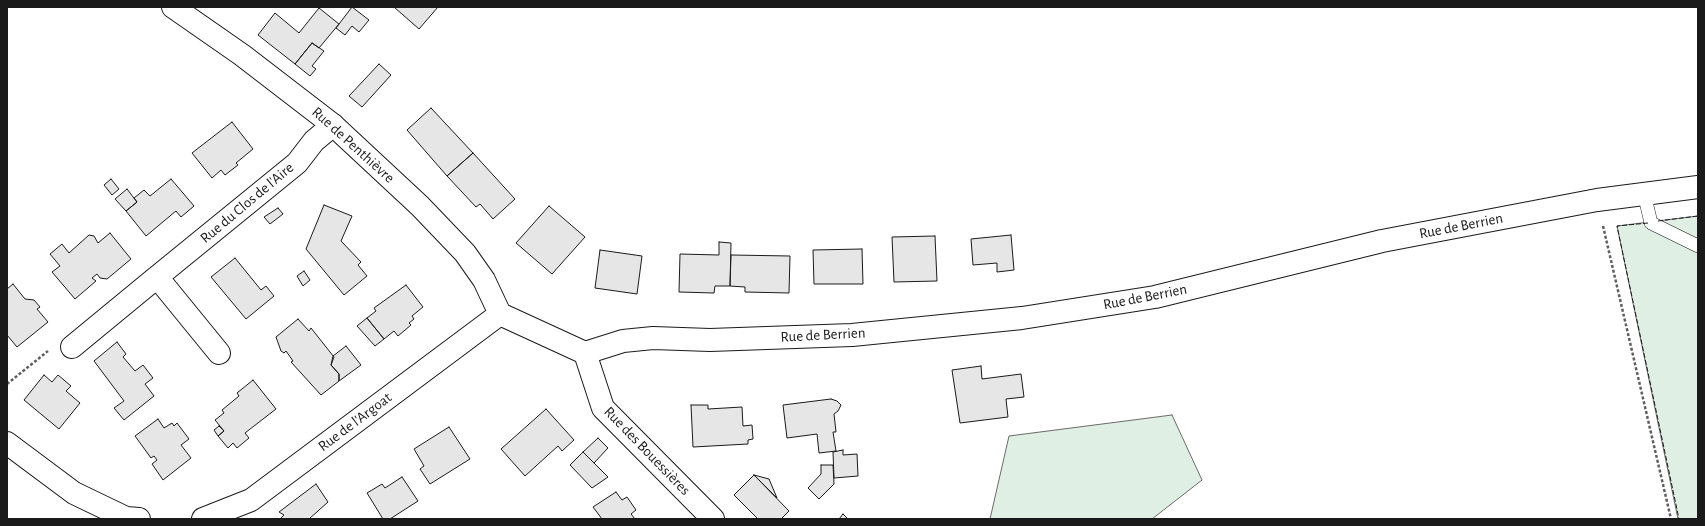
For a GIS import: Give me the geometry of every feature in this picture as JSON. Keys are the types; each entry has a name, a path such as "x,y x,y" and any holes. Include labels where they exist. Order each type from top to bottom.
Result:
{"street":[{"name":"Rue de Penthièvre","path":"173,7 242,55 333,124 420,206 465,253 484,280 500,314"},
{"name":"Rue du Clos de l'Aire","path":"72,346 296,163 314,142 333,124"},
{"name":"Rue de Berrien","path":"585,353 622,341 654,338 710,340 852,335 1022,318 1155,296 1382,241 1597,200 1698,187"},
{"path":"157,277 219,353"},
{"path":"500,314 585,353"},
{"name":"Rue de l'Argoat","path":"203,519 251,500 500,314"},
{"name":"Rue des Bouessières","path":"585,353 603,408 713,519"},
{"path":"7,443 74,493 126,518 139,519"}],"lane":[{"path":"1644,193 1651,223 1698,246"}],"path":[{"path":"1597,200 1671,519"},
{"path":"7,384 60,342 72,346"}],"green space":[{"path":"1698,216 1698,519 1678,519 1617,226"},
{"path":"1172,415 1202,480 1152,519 990,519 1009,436"}],"building":[{"path":"352,7 369,20 359,32 352,26 345,35 336,28"},
{"path":"394,7 438,7 419,29"},
{"path":"319,8 339,24 319,48 312,43 295,64 258,35 275,13 299,33"},
{"path":"312,43 324,51 312,66 316,69 310,76 295,64"},
{"path":"379,64 391,75 362,107 349,96"},
{"path":"431,108 473,153 447,176 407,130"},
{"path":"232,122 253,149 236,163 238,165 225,175 221,170 212,178 192,153"},
{"path":"473,153 515,199 493,219 480,204 476,207 447,176"},
{"path":"111,179 119,189 112,195 104,185"},
{"path":"171,179 194,206 181,217 176,211 146,236 126,211 137,202 134,198 144,190 150,196"},
{"path":"127,189 137,202 126,211 115,199"},
{"path":"324,205 352,216 341,241 361,262 358,265 367,276 344,295 306,249"},
{"path":"549,206 585,237 552,274 516,243"},
{"path":"278,208 283,214 270,224 264,217"},
{"path":"110,233 131,259 107,279 100,278 97,274 92,278 96,281 75,299 52,272 60,266 50,254 62,244 69,253 89,235 94,236 98,243"},
{"path":"1011,235 1014,270 997,272 997,263 973,265 971,239"},
{"path":"935,236 937,281 894,282 892,237"},
{"path":"719,242 731,243 730,286 715,286 714,293 679,292 680,254 719,255"},
{"path":"862,249 863,284 814,284 813,250"},
{"path":"600,250 642,256 637,294 595,288"},
{"path":"731,255 790,256 789,293 745,292 745,287 730,286"},
{"path":"235,258 261,290 266,286 274,296 246,319 211,277"},
{"path":"304,271 310,280 303,286 297,276"},
{"path":"13,284 25,299 34,300 40,307 37,309 48,322 17,347 7,335 7,289"},
{"path":"406,285 423,307 412,316 414,319 409,323 411,325 398,336 394,331 384,339 367,318 376,311 374,308"},
{"path":"367,318 384,339 375,346 357,326"},
{"path":"298,319 309,331 311,328 334,357 331,365 339,374 339,381 321,395 291,362 293,361 286,351 284,353 281,351 276,337"},
{"path":"117,342 126,354 123,357 135,371 143,365 153,378 145,384 154,396 124,420 114,408 124,401 94,361"},
{"path":"346,346 361,365 339,381 339,374 331,365 333,356"},
{"path":"981,366 982,379 1021,374 1024,397 1006,399 1008,417 960,423 952,370"},
{"path":"44,375 52,382 58,375 71,386 66,391 80,403 59,429 24,400"},
{"path":"253,380 276,409 245,433 249,438 237,448 233,443 228,448 218,436 224,431 215,420 224,413 222,410 239,396 237,393"},
{"path":"831,399 837,401 841,405 838,411 834,414 836,432 833,432 836,451 819,453 817,434 787,438 783,405"},
{"path":"691,405 708,405 708,409 742,407 743,426 752,425 753,439 748,440 748,444 693,447"},
{"path":"546,409 574,440 562,451 558,446 525,476 501,449"},
{"path":"158,419 164,428 172,423 174,426 177,423 189,439 181,445 191,458 163,480 152,464 157,460 154,456 151,458 135,436"},
{"path":"219,426 224,431 218,436 214,430"},
{"path":"449,427 470,459 430,484 420,469 424,466 414,449"},
{"path":"598,438 608,448 594,463 583,452"},
{"path":"843,450 843,455 857,454 858,476 834,478 833,452"},
{"path":"583,452 608,477 592,488 570,465"},
{"path":"821,465 833,465 834,484 819,499 808,488 821,474"},
{"path":"754,475 769,479 777,498"},
{"path":"754,475 789,511 781,519 758,519 734,495"},
{"path":"402,477 418,501 390,519 383,519 367,493 382,484 385,488"},
{"path":"316,484 328,502 309,519 280,519 284,515 279,512"},
{"path":"616,492 622,500 627,497 636,510 631,514 635,519 602,519 593,507"},
{"path":"843,514 848,519 839,519"}],"fence":[{"path":"1658,221 1698,216"},
{"path":"1648,223 1617,226 1679,519"}]}
